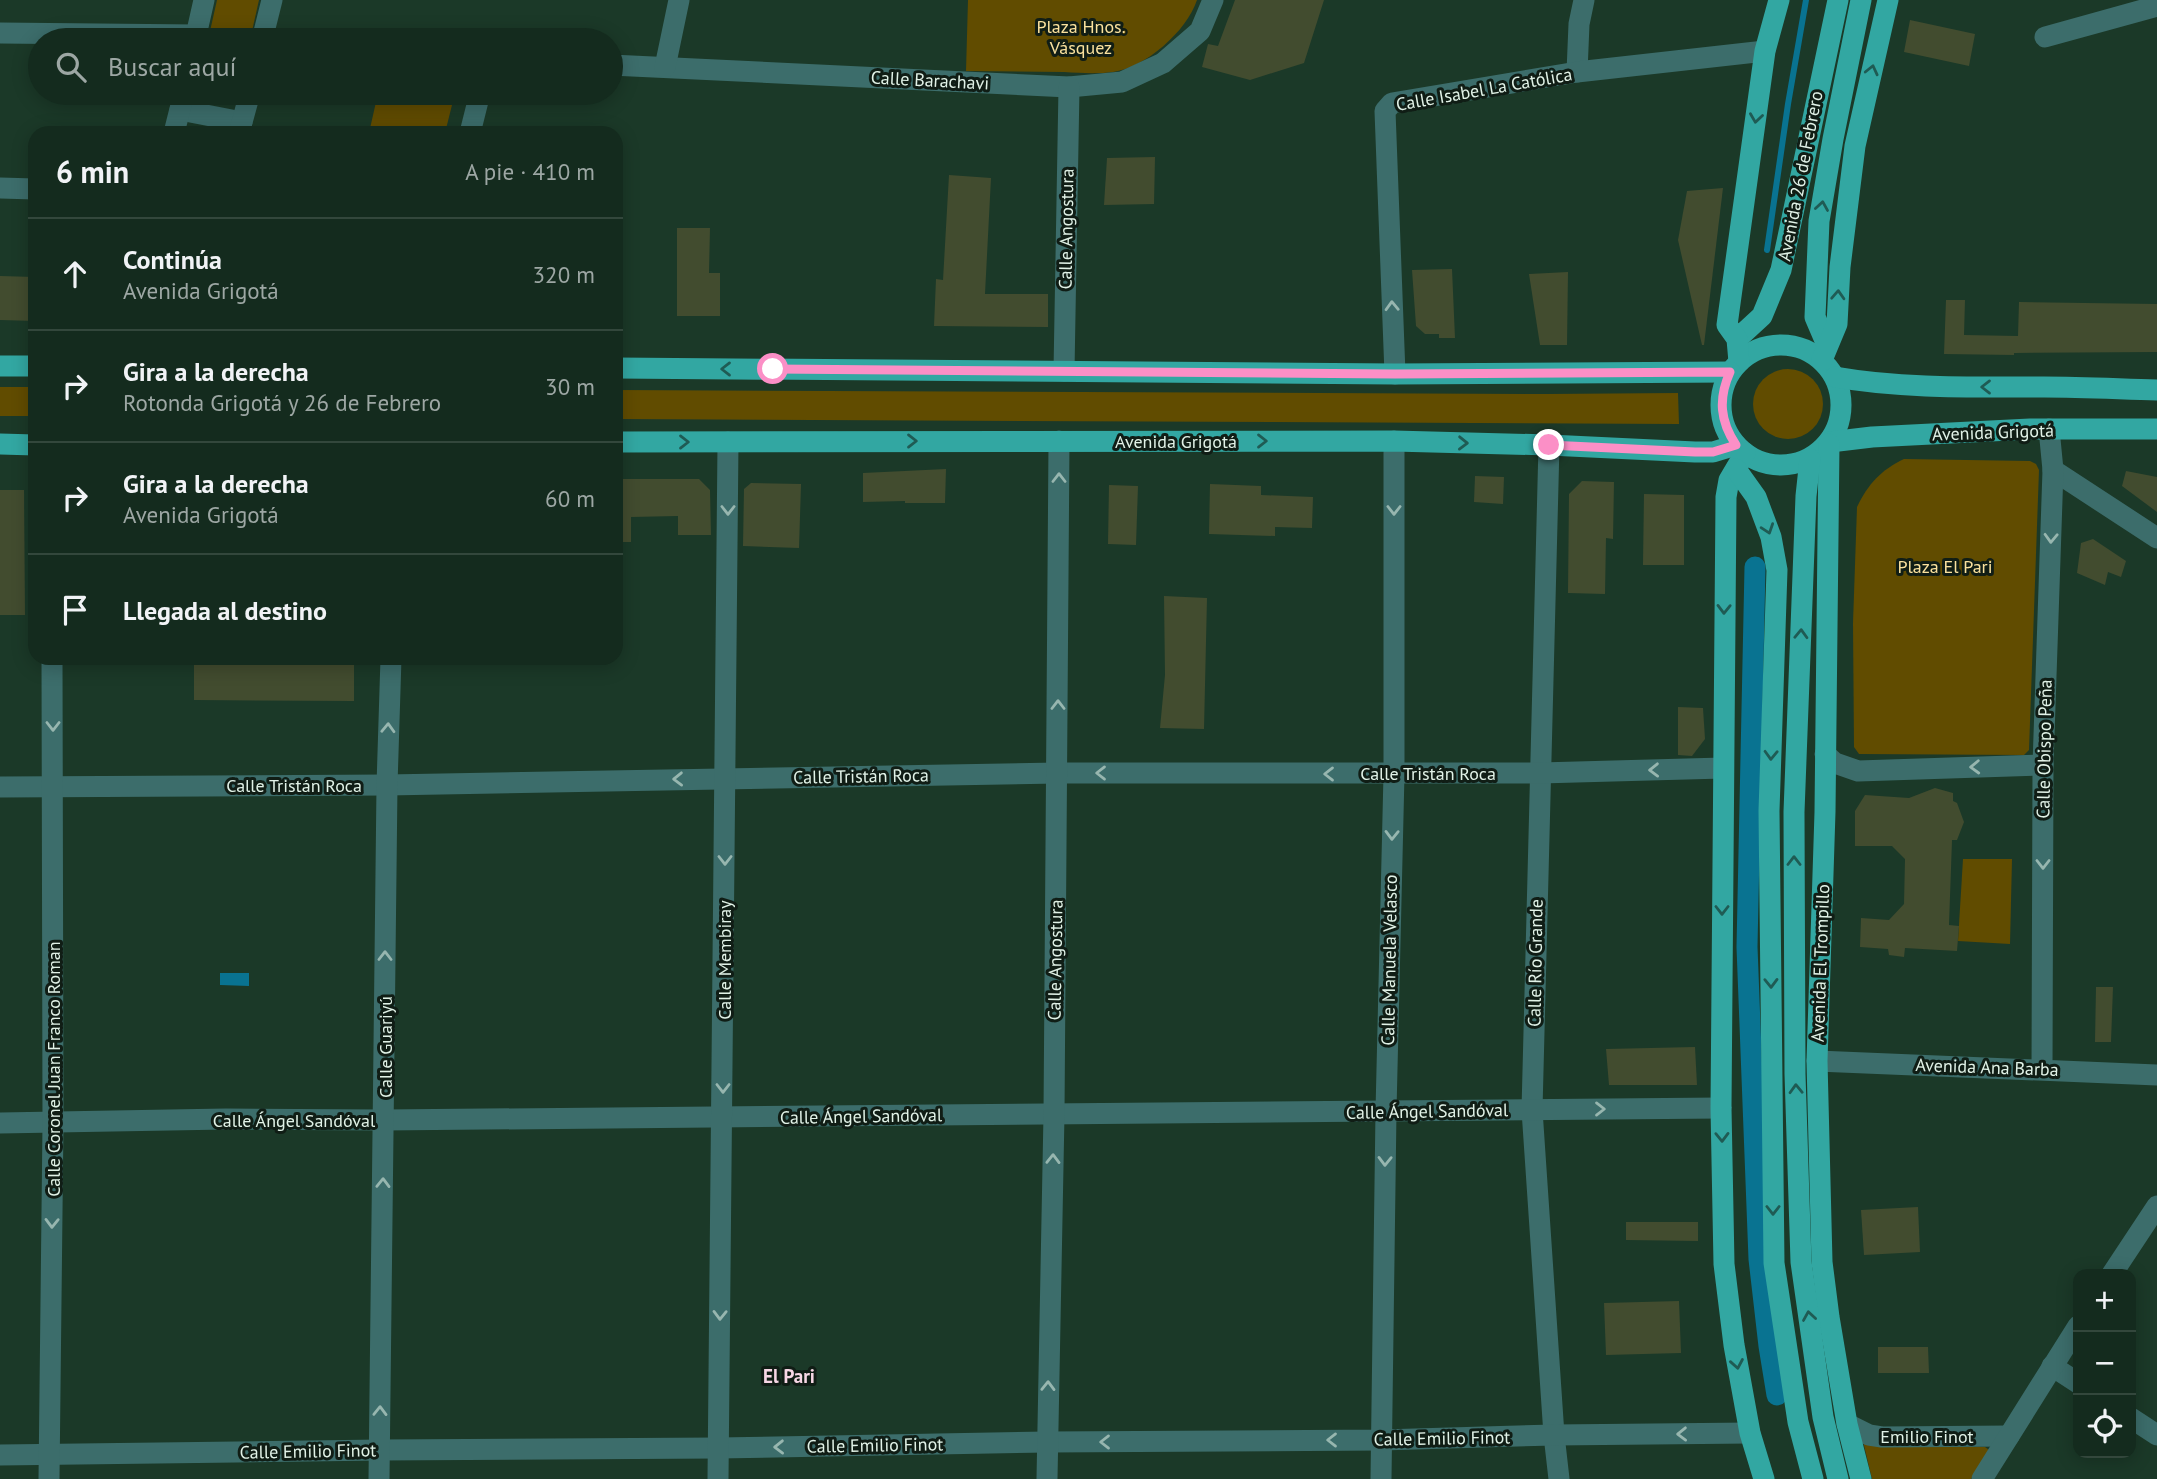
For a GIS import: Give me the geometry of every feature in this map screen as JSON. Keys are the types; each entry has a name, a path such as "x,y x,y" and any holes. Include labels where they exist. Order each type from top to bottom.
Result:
{"main road":[{"path":"1735,367 1737,339 1727,325 1765,51 1779,0"},
{"name":"Avenida 26 de Febrero","path":"1737,339 1762,316 1781,270 1838,0"},
{"name":"Avenida 26 de Febrero","path":"1828,361 1815,317 1819,221 1861,0"},
{"path":"1739,456 1779,466 1800,463 1810,459 1830,443 1838,427 1842,411 1841,393 1828,361 1837,324 1840,267 1855,146 1888,0"},
{"path":"1813,1479 1798,1422 1774,1263 1769,811 1777,570 1771,537 1723,422 1721,396 1735,367 1750,353 1776,345 1800,348 1874,384 2157,390"},
{"path":"0,366 28,366"},
{"path":"623,368 1395,374 1735,367"},
{"path":"2039,429 2056,422 2157,419"},
{"name":"Avenida Grigotá","path":"1830,443 1898,436 2039,429 2157,429"},
{"name":"Avenida Grigotá","path":"623,442 1394,441 1713,452 1739,456"},
{"name":"Avenida El Trompillo","path":"1830,443 1817,1061 1822,1262 1847,1424 1861,1479"},
{"path":"0,444 28,444"},
{"path":"1739,456 1729,480 1726,497 1721,1108 1724,1264 1732,1331 1750,1433 1764,1479"},
{"name":"Avenida El Trompillo","path":"1810,459 1806,496 1794,811 1795,1030 1801,1262 1823,1417 1838,1479"},
{"path":"1795,1030 1821,959"},
{"path":"1823,1417 1831,1331"}],"street":[{"path":"198,28 204,0"},
{"path":"265,28 272,0"},
{"path":"665,67 679,0"},
{"name":"Calle Barachavi","path":"623,65 1069,87 1122,82 1163,63 1200,31 1213,0"},
{"path":"1577,72 1579,24 1584,0"},
{"path":"2045,37 2157,6 2155,0"},
{"path":"0,33 28,34"},
{"name":"Calle Isabel La Católica","path":"1395,374 1385,111 1387,106 1577,72 1765,51"},
{"name":"Calle Angostura","path":"1063,371 1069,87"},
{"path":"176,126 181,105"},
{"path":"191,105 239,126"},
{"path":"241,126 247,105"},
{"path":"473,126 477,105"},
{"path":"0,188 28,189"},
{"name":"Calle Obispo Peña","path":"2039,429 2053,470 2043,765 2042,1069"},
{"name":"Calle Angostura","path":"1047,1479 1058,774 1059,441"},
{"name":"Calle Manuela Velasco","path":"1381,1479 1394,774 1394,441"},
{"name":"Calle Membiray","path":"718,1479 728,442"},
{"name":"Calle Río Grande","path":"1549,445 1532,1110 1559,1479"},
{"path":"2053,470 2157,538"},
{"name":"Calle Coronel Juan Franco Roman","path":"49,1479 53,1123 52,665"},
{"name":"Calle Guariyú","path":"379,1479 391,665"},
{"path":"1825,754 1835,764 1858,771 2043,765"},
{"name":"Calle Tristán Roca","path":"0,787 387,785 1058,774 1540,773 1723,768"},
{"name":"Avenida Ana Barba","path":"1817,1061 2157,1075"},
{"name":"Calle Ángel Sandóval","path":"0,1123 1721,1108"},
{"path":"2115,1269 2157,1206"},
{"path":"1982,1479 2074,1332"},
{"path":"2052,1366 2073,1380"},
{"path":"2136,1421 2157,1435"},
{"name":"Emilio Finot","path":"1847,1424 1870,1435 1882,1437 2009,1436"},
{"name":"Calle Emilio Finot","path":"0,1455 1381,1440 1750,1433"}],"green space":[{"path":"217,0 259,0 253,28 211,28"},
{"name":"Plaza Hnos. Vásquez","path":"968,0 1197,0 1184,24 1151,56 1125,69 1095,73 966,71"},
{"path":"375,105 452,105 447,126 371,126"},
{"path":"1795,369 1808,375 1817,384 1821,390 1821,418 1813,429 1802,437 1781,439 1763,429 1755,418 1753,397 1763,379 1774,371"},
{"path":"0,387 28,387 28,416 0,416"},
{"path":"623,390 1678,393 1679,424 623,419"},
{"name":"Plaza El Pari","path":"1904,459 2030,461 2036,464 2039,470 2029,750 2024,755 1859,754 1854,747 1853,623 1857,507 1876,478"},
{"path":"1963,859 2012,859 2010,944 1958,941"},
{"path":"1863,1441 1892,1446 1985,1447 1989,1450 1971,1479 1872,1479"}],"water":[{"path":"220,973 249,973 249,986 220,985"}],"building":[{"path":"1235,0 1324,0 1304,63 1250,80 1202,67 1208,44 1218,46"},
{"path":"1910,20 1975,34 1969,66 1904,52"},
{"path":"1155,157 1154,204 1104,205 1107,158"},
{"path":"949,175 991,178 985,294 1048,294 1048,327 934,326 936,279 943,280"},
{"path":"1723,188 1702,345 1678,240 1687,191"},
{"path":"677,228 710,228 709,273 720,273 720,316 677,316"},
{"path":"1452,269 1455,338 1439,338 1439,334 1425,334 1416,326 1412,270"},
{"path":"1568,272 1567,345 1540,345 1529,274"},
{"path":"0,276 28,277 28,321 0,320"},
{"path":"1946,300 1965,300 1964,335 2018,336 2019,302 2157,304 2157,352 1944,354"},
{"path":"946,469 945,503 863,502 863,473"},
{"path":"2126,471 2157,477 2157,512 2122,486"},
{"path":"1475,476 1504,477 1503,504 1474,502"},
{"path":"623,479 699,479 710,490 711,535 678,535 678,516 631,517 631,542 623,542"},
{"path":"1582,481 1614,482 1613,539 1606,538 1605,594 1568,593 1569,494"},
{"path":"751,483 801,484 799,548 743,546 744,489"},
{"path":"1210,484 1261,486 1261,495 1313,497 1312,528 1275,527 1275,536 1209,534"},
{"path":"1109,485 1138,486 1136,545 1108,544"},
{"path":"0,490 24,490 25,615 0,615"},
{"path":"1644,494 1684,495 1684,565 1643,565"},
{"path":"2093,539 2126,561 2121,577 2108,572 2105,585 2077,573 2081,543"},
{"path":"1164,596 1207,598 1204,729 1160,728 1165,675"},
{"path":"194,665 354,665 354,701 194,700"},
{"path":"1678,707 1703,708 1705,739 1692,756 1678,755"},
{"path":"1935,788 1953,793 1953,801 1957,803 1964,822 1957,840 1952,840 1949,925 1959,926 1957,951 1905,948 1904,957 1889,955 1888,949 1860,947 1861,918 1889,920 1904,904 1905,859 1892,846 1855,846 1855,811 1865,795 1909,798"},
{"path":"2096,987 2113,987 2111,1042 2095,1042"},
{"path":"1695,1047 1697,1085 1609,1085 1606,1049"},
{"path":"1918,1207 1920,1252 1864,1255 1861,1210"},
{"path":"1626,1222 1698,1222 1698,1241 1626,1240"},
{"path":"1679,1301 1681,1353 1606,1355 1604,1303"},
{"path":"1878,1347 1928,1347 1929,1373 1878,1373"}],"waterway":[{"path":"1767,250 1806,0"},
{"path":"1755,567 1747,947 1759,1259 1777,1395"}],"district":[{"name":"El Pari","path":"789,1376"}],"route":[{"path":"773,369 1395,374 1730,372 1721,396 1721,409 1723,422 1736,445 1713,452 1549,445"}]}
